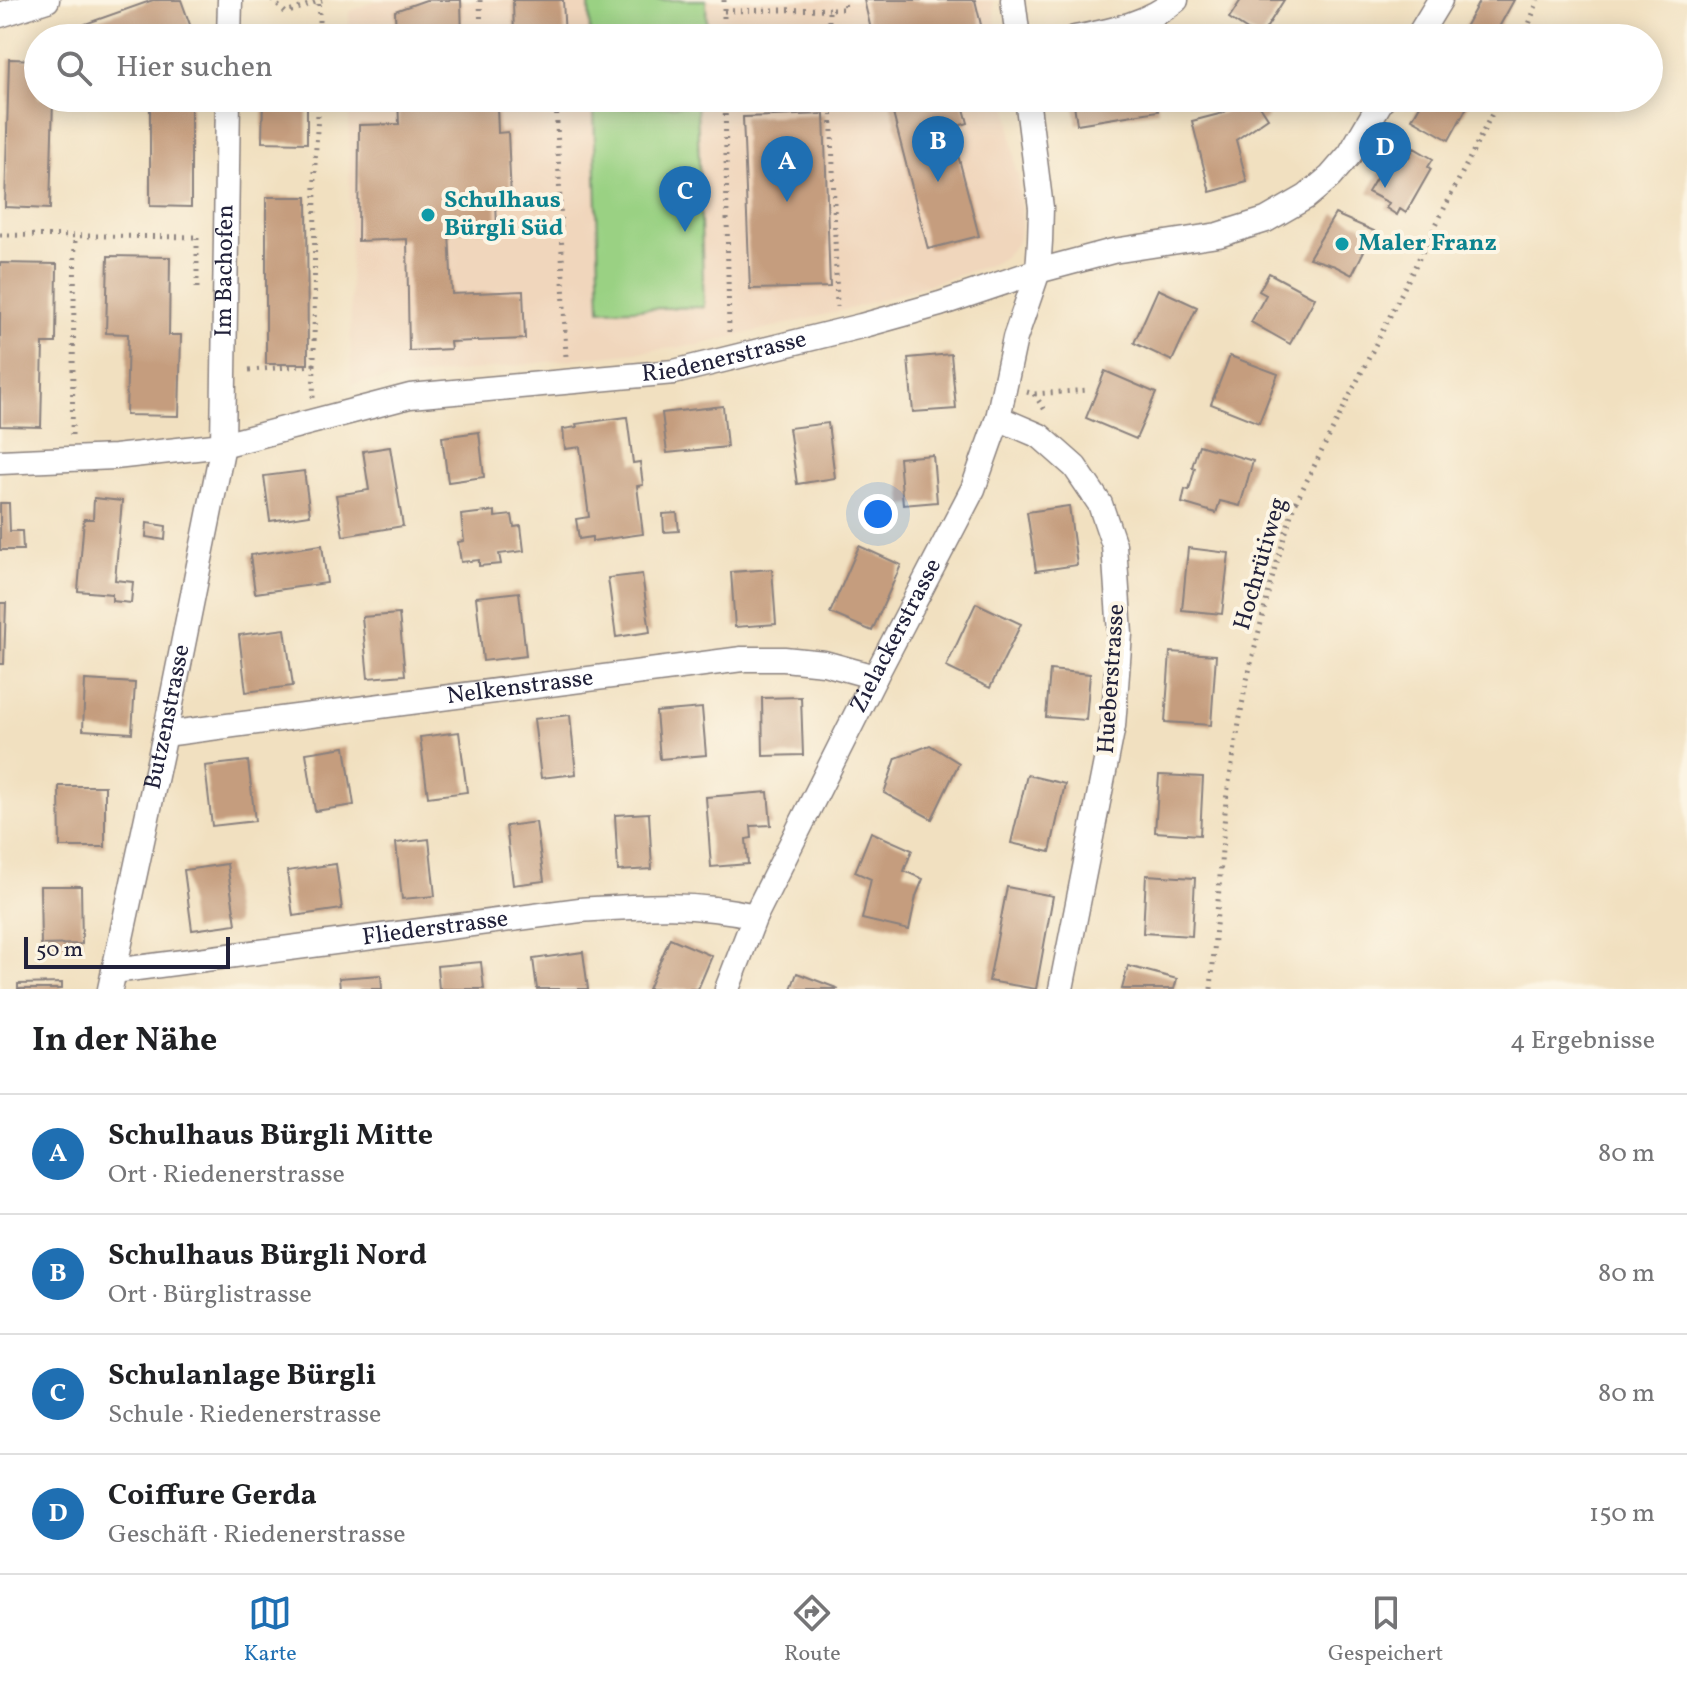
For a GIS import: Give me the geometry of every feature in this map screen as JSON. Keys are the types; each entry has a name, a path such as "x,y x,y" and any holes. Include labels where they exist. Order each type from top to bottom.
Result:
{"street":[{"path":"0,15 47,0"},
{"path":"229,24 230,0"},
{"path":"1013,0 1016,24"},
{"path":"1130,24 1143,20 1176,0"},
{"path":"1425,24 1440,0"},
{"name":"Im Bachofen","path":"223,445 228,112"},
{"name":"Zielackerstrasse","path":"727,989 755,916 973,489 998,418 1015,338 1038,271 1041,208 1029,112"},
{"name":"Riedenerstrasse","path":"0,462 115,457 223,445 410,396 674,372 888,319 1038,271 1113,251 1218,235 1266,220 1306,197 1330,177 1350,154 1375,112"},
{"name":"Hueberstrasse","path":"998,418 1040,436 1075,467 1100,504 1114,545 1120,634 1113,726 1061,989"},
{"name":"Butzenstrasse","path":"112,980 223,445"},
{"name":"Nelkenstrasse","path":"165,734 742,659 824,663 875,677"},
{"name":"Fliederstrasse","path":"112,980 580,910 689,906 725,909 755,916"}],"path":[{"path":"272,0 286,13 321,0 320,24"},
{"path":"480,0 481,24"},
{"path":"724,0 724,24"},
{"path":"724,11 845,9 844,0"},
{"path":"1529,24 1538,0"},
{"path":"829,9 829,24"},
{"path":"313,407 318,112"},
{"path":"557,112 566,363"},
{"path":"725,112 729,344"},
{"path":"831,112 837,316"},
{"name":"Hochrütiweg","path":"1211,989 1226,800 1245,688 1293,508 1493,112"},
{"path":"0,235 206,237"},
{"path":"72,443 75,236"},
{"path":"236,371 314,365"},
{"path":"1034,394 1089,390"}],"shaded area":[{"path":"377,0 993,0 996,24 349,24 349,12"},
{"path":"349,112 1009,112 1022,221 1018,242 993,264 853,308 699,345 351,384"}],"green space":[{"path":"589,0 706,0 707,24 590,24"},
{"path":"594,112 697,112 704,307 600,310"}],"building":[{"path":"153,0 181,0 190,24 85,24"},
{"path":"426,0 461,0 462,24 395,24 395,11"},
{"path":"513,0 563,0 564,24 514,24"},
{"path":"864,0 975,0 981,24 870,24"},
{"path":"1241,0 1284,0 1269,24 1238,24 1229,18"},
{"path":"1480,0 1514,0 1501,24 1467,24"},
{"path":"9,59 24,60 24,112 53,112 50,209 5,207"},
{"path":"150,112 191,112 191,207 150,206"},
{"path":"263,112 307,112 307,143 262,142"},
{"name":"Schulhaus Bürgli Süd","path":"399,112 497,112 498,133 508,132 511,199 496,200 497,230 449,232 452,294 523,291 525,339 450,342 451,349 409,351 407,239 358,241 359,125 399,124"},
{"path":"893,112 965,112 968,123 951,128 979,236 928,249"},
{"path":"1075,112 1152,112 1077,124"},
{"path":"1264,112 1268,118 1236,140 1247,182 1210,192 1192,121 1223,113"},
{"path":"1416,112 1464,112 1449,140 1412,119"},
{"path":"824,114 830,287 750,289 743,117"},
{"path":"1394,148 1409,157 1414,148 1433,159 1428,167 1431,169 1406,213 1400,209 1397,215 1386,208 1389,203 1368,192"},
{"path":"266,197 307,197 308,364 266,364"},
{"name":"Maler Franz","path":"1335,214 1374,231 1352,275 1309,258"},
{"path":"108,256 170,257 169,335 181,335 179,416 126,415 128,334 106,333"},
{"path":"0,263 57,264 56,343 43,343 41,427 0,426"},
{"path":"1269,273 1315,298 1290,344 1251,322 1266,295 1259,291"},
{"path":"1158,289 1197,307 1172,361 1134,343"},
{"path":"951,354 956,409 913,412 908,358"},
{"path":"1230,356 1278,374 1259,423 1211,404"},
{"path":"1105,371 1156,393 1136,439 1086,418"},
{"path":"723,406 727,447 667,453 662,413"},
{"path":"627,417 633,463 640,462 643,485 637,486 643,534 592,541 592,537 579,539 576,519 589,517 580,447 565,449 563,429 577,427 576,424"},
{"path":"828,423 835,478 797,484 789,428"},
{"path":"479,432 484,477 448,482 442,437"},
{"path":"1199,445 1253,461 1240,506 1220,501 1216,513 1182,503 1185,489 1189,490"},
{"path":"390,447 403,526 343,536 336,495 369,490 363,451"},
{"path":"933,455 937,502 903,505 899,458"},
{"path":"304,471 310,515 270,521 264,476"},
{"path":"94,498 122,501 115,580 133,582 131,603 112,601 112,594 78,591 84,519 93,519"},
{"path":"0,503 9,503 10,531 22,531 23,550 0,550"},
{"path":"1069,506 1077,565 1036,571 1027,512"},
{"path":"495,511 495,517 512,515 514,527 521,526 524,551 499,554 501,564 479,566 479,560 461,562 458,542 464,541 461,515"},
{"path":"677,513 679,531 664,532 663,514"},
{"path":"147,523 166,526 165,540 146,537"},
{"path":"322,545 327,583 255,593 250,555"},
{"path":"859,546 901,565 872,631 830,613"},
{"path":"1188,548 1229,553 1222,614 1182,610"},
{"path":"772,569 776,624 735,627 731,572"},
{"path":"642,574 650,632 616,637 608,578"},
{"path":"519,592 526,656 483,661 476,597"},
{"path":"0,603 6,603 4,664 0,664"},
{"path":"976,603 1021,624 990,688 946,667"},
{"path":"399,614 405,675 368,678 362,617"},
{"path":"285,629 293,686 246,692 239,635"},
{"path":"1170,652 1216,655 1211,725 1165,722"},
{"path":"1050,670 1090,674 1086,720 1046,717"},
{"path":"85,680 135,683 132,733 83,730"},
{"path":"801,697 803,755 763,756 762,698"},
{"path":"702,708 706,755 660,759 656,712"},
{"path":"570,715 576,774 541,778 534,719"},
{"path":"459,732 467,792 428,797 420,737"},
{"path":"930,745 959,763 932,819 884,793 896,758"},
{"path":"345,747 354,805 315,811 306,753"},
{"path":"248,761 255,821 212,826 205,766"},
{"path":"1027,775 1065,784 1050,852 1011,843"},
{"path":"1159,775 1203,777 1200,835 1155,832"},
{"path":"59,786 105,786 105,847 60,847"},
{"path":"768,792 771,825 751,826 752,838 746,839 748,864 711,867 706,797"},
{"path":"649,813 652,869 618,871 615,815"},
{"path":"536,822 544,881 513,885 506,826"},
{"path":"871,832 912,850 904,871 923,879 909,930 862,919 871,879 855,872"},
{"path":"429,839 435,896 402,899 396,843"},
{"path":"227,864 236,924 192,930 184,870"},
{"path":"336,864 342,909 293,916 287,871"},
{"path":"1146,875 1195,878 1192,936 1143,933"},
{"path":"40,886 81,886 82,944 41,945"},
{"path":"1007,887 1053,896 1036,989 989,981"},
{"path":"670,938 712,956 698,989 648,989"},
{"path":"583,952 588,989 537,989 533,959"},
{"path":"481,962 484,989 439,989 437,966"},
{"path":"1128,966 1177,979 1174,989 1122,989"},
{"path":"797,973 839,989 791,989"},
{"path":"381,975 382,989 340,989 339,978"},
{"path":"62,983 62,989 18,989 18,984"}],"place":[{"name":"Schulhaus Bürgli Nord","path":"938,182"},
{"name":"Coiffure Gerda","path":"1385,188"},
{"name":"Schulhaus Bürgli Mitte","path":"787,202"},
{"name":"Schulhaus Bürgli Süd","path":"428,215"},
{"name":"Schulanlage Bürgli","path":"685,232"},
{"name":"Maler Franz","path":"1342,244"}]}
